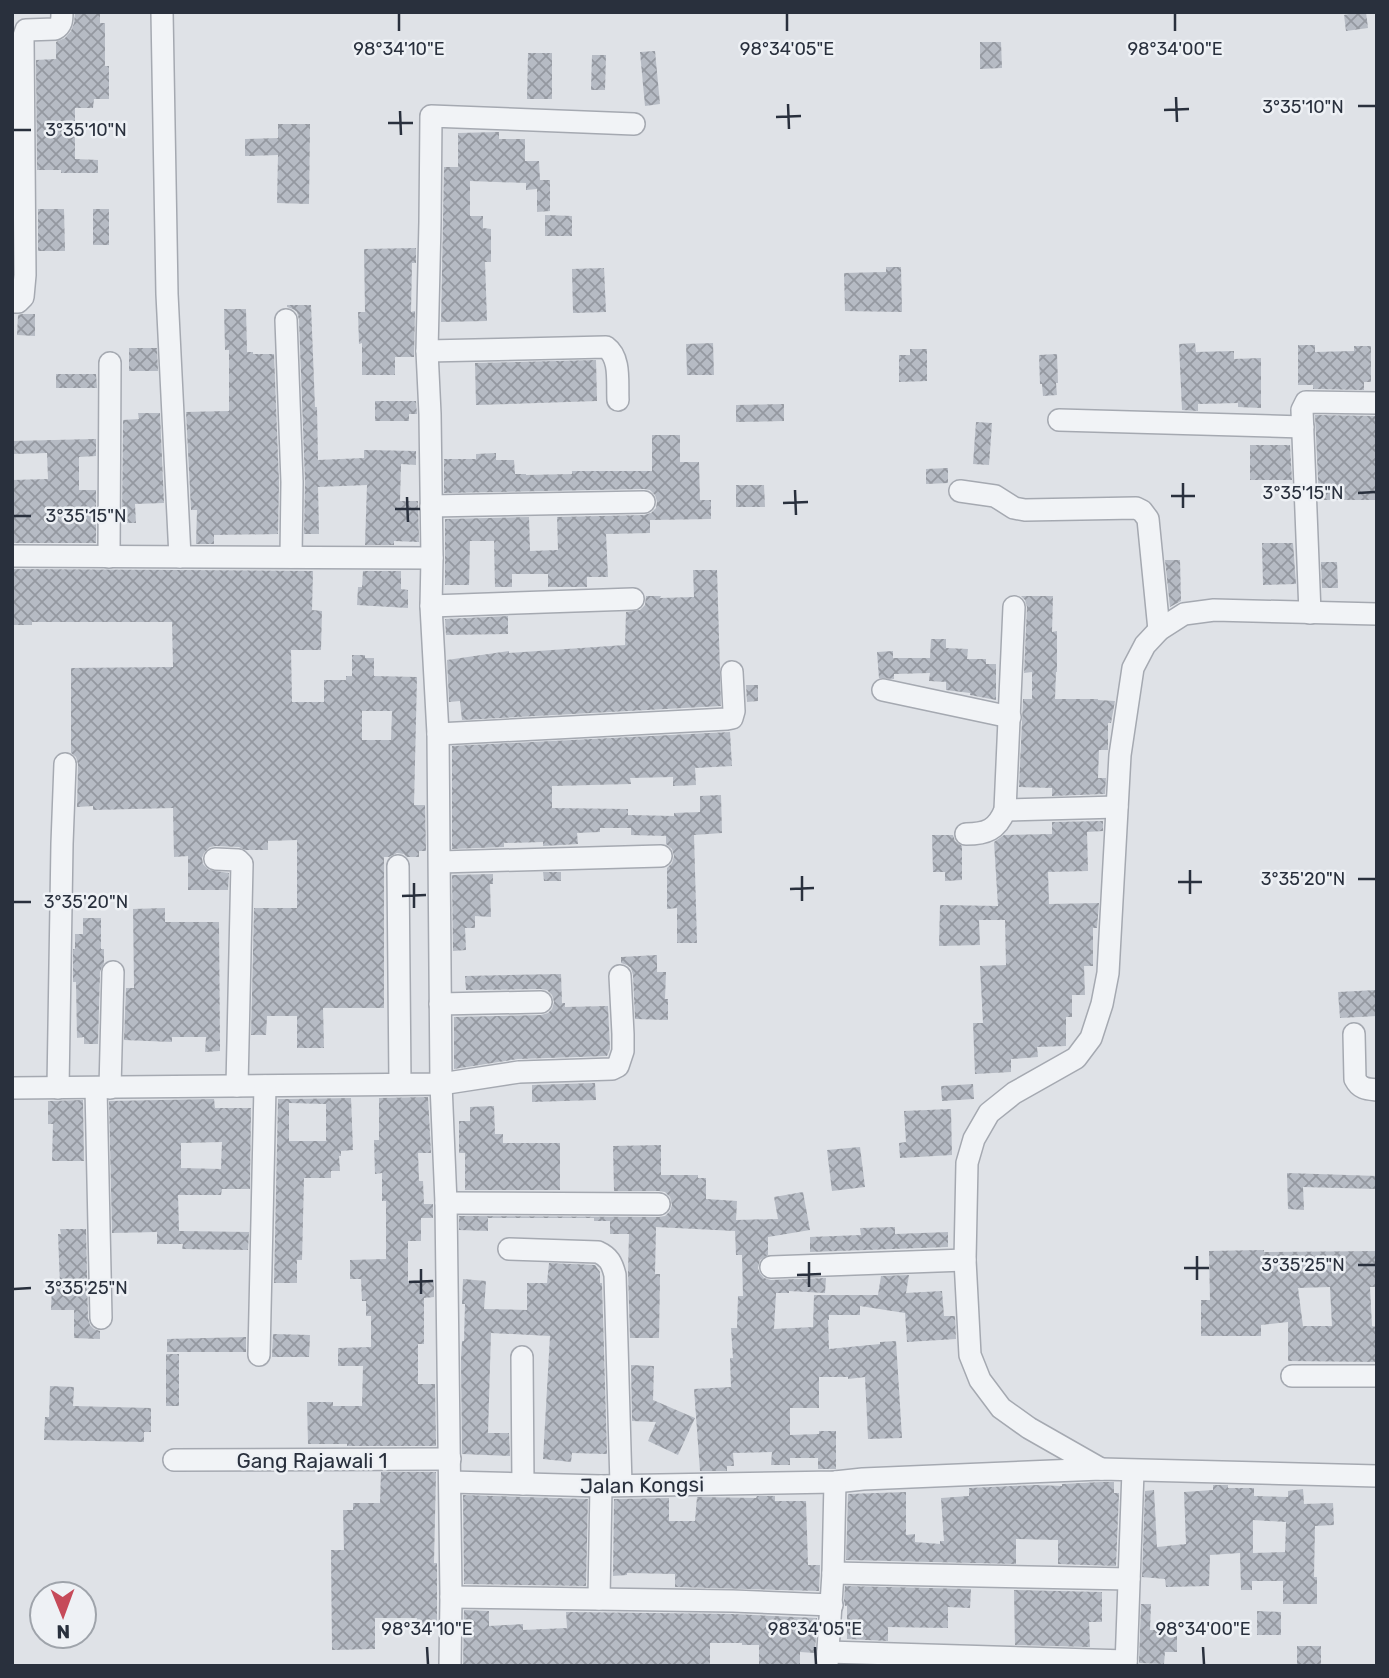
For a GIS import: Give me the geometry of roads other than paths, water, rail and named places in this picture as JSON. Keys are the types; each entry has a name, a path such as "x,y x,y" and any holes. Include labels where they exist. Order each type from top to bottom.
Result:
{"street":[{"path":"12,302 18,302 23,297 24,275 23,39 26,30 59,27 62,23 62,12"},
{"path":"162,12 167,294 180,557"},
{"path":"450,1666 450,1459 446,1203 441,1084 438,734 431,606 432,506 427,351 430,116 634,124"},
{"path":"286,320 292,482 291,557"},
{"path":"427,351 606,347 613,352 617,365 618,400"},
{"path":"108,557 110,363"},
{"path":"1310,612 1302,410 1306,402 1377,402"},
{"path":"1059,420 1304,427"},
{"path":"960,491 995,496 1013,508 1025,510 1136,508 1142,511 1148,519 1159,631"},
{"path":"432,506 644,502"},
{"path":"12,556 432,558"},
{"path":"431,606 634,599"},
{"path":"965,834 996,827 1005,810 1014,607"},
{"path":"1101,1469 1010,1415 1001,1408 980,1380 970,1354 965,1260 967,1163 975,1139 989,1113 1014,1093 1076,1058 1091,1038 1108,973 1120,755 1133,668 1145,645 1159,631 1184,614 1214,610 1377,614"},
{"path":"438,734 732,718 732,672"},
{"path":"883,690 1010,717"},
{"path":"58,1088 65,764"},
{"path":"1005,810 1117,807"},
{"path":"440,862 661,856"},
{"path":"215,859 239,860 242,864 237,1086"},
{"path":"398,866 400,1084"},
{"path":"101,1318 103,1088 113,972"},
{"path":"12,1088 441,1084 519,1072 612,1069 618,1066 623,1051 620,975"},
{"path":"440,1004 541,1002"},
{"path":"1354,1034 1355,1079 1358,1085 1365,1089 1377,1090"},
{"path":"259,1355 265,1086"},
{"path":"446,1203 659,1204"},
{"path":"509,1249 598,1252 607,1256 615,1275 611,1485 599,1599"},
{"path":"771,1267 965,1260"},
{"path":"522,1357 523,1484"},
{"path":"1292,1376 1377,1376"},
{"name":"Gang Rajawali 1","path":"173,1460 450,1459"},
{"name":"Jalan Kongsi","path":"450,1482 611,1485 835,1482 1101,1469 1377,1476"},
{"path":"835,1482 828,1659 1126,1663 1133,1471"},
{"path":"833,1573 1129,1579"},
{"path":"451,1597 832,1605"}]}
